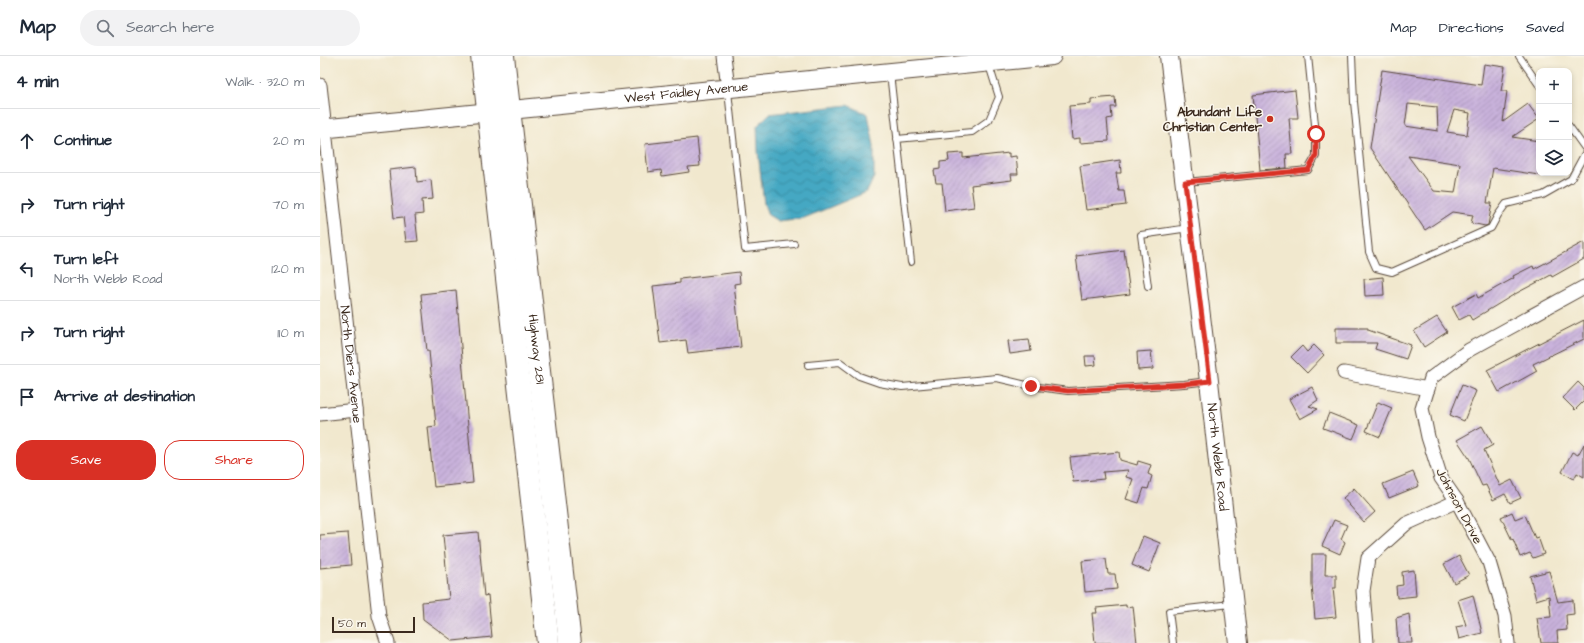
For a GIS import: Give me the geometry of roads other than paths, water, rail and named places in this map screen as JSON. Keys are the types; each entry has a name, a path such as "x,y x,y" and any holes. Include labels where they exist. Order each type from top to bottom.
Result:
{"highway":[{"name":"Highway 281","path":"482,56 499,110 570,643"},
{"name":"Highway 281","path":"504,56 499,110 548,643"}],"street":[{"path":"724,56 728,88"},
{"name":"West Faidley Avenue","path":"323,128 890,72 987,59 1052,56"},
{"name":"North Webb Road","path":"1169,56 1210,381 1238,643"},
{"name":"North Diers Avenue","path":"320,85 323,128 379,616 388,643"},
{"name":"Johnson Drive","path":"1508,643 1505,616 1489,562 1458,501 1441,478 1428,437 1422,408 1431,378 1469,350 1584,288"},
{"path":"1344,373 1428,389"},
{"path":"320,414 356,410"},
{"path":"1367,643 1363,591 1368,558 1406,524 1458,501"}],"lane":[{"path":"1185,182 1308,170 1316,156 1316,134 1308,56"},
{"path":"1352,56 1354,102 1369,252 1376,268 1392,272 1491,228 1506,204 1543,195 1571,179 1584,155"},
{"path":"1519,56 1536,81"},
{"path":"898,139 972,132 989,120 999,97 987,59"},
{"path":"890,72 911,262"},
{"path":"728,88 746,249 794,244"},
{"path":"1572,130 1584,147"},
{"path":"1148,286 1141,235 1191,228"},
{"path":"808,365 840,362 859,376 879,383 902,388 997,378 1031,386 1068,391 1210,381"},
{"path":"1173,643 1169,611 1234,604"}],"water":[{"path":"848,105 868,114 874,146 874,177 867,192 804,218 778,221 768,215 764,204 758,152 757,126 769,114"}],"place":[{"name":"Abundant Life Christian Center","path":"1270,119"}]}
